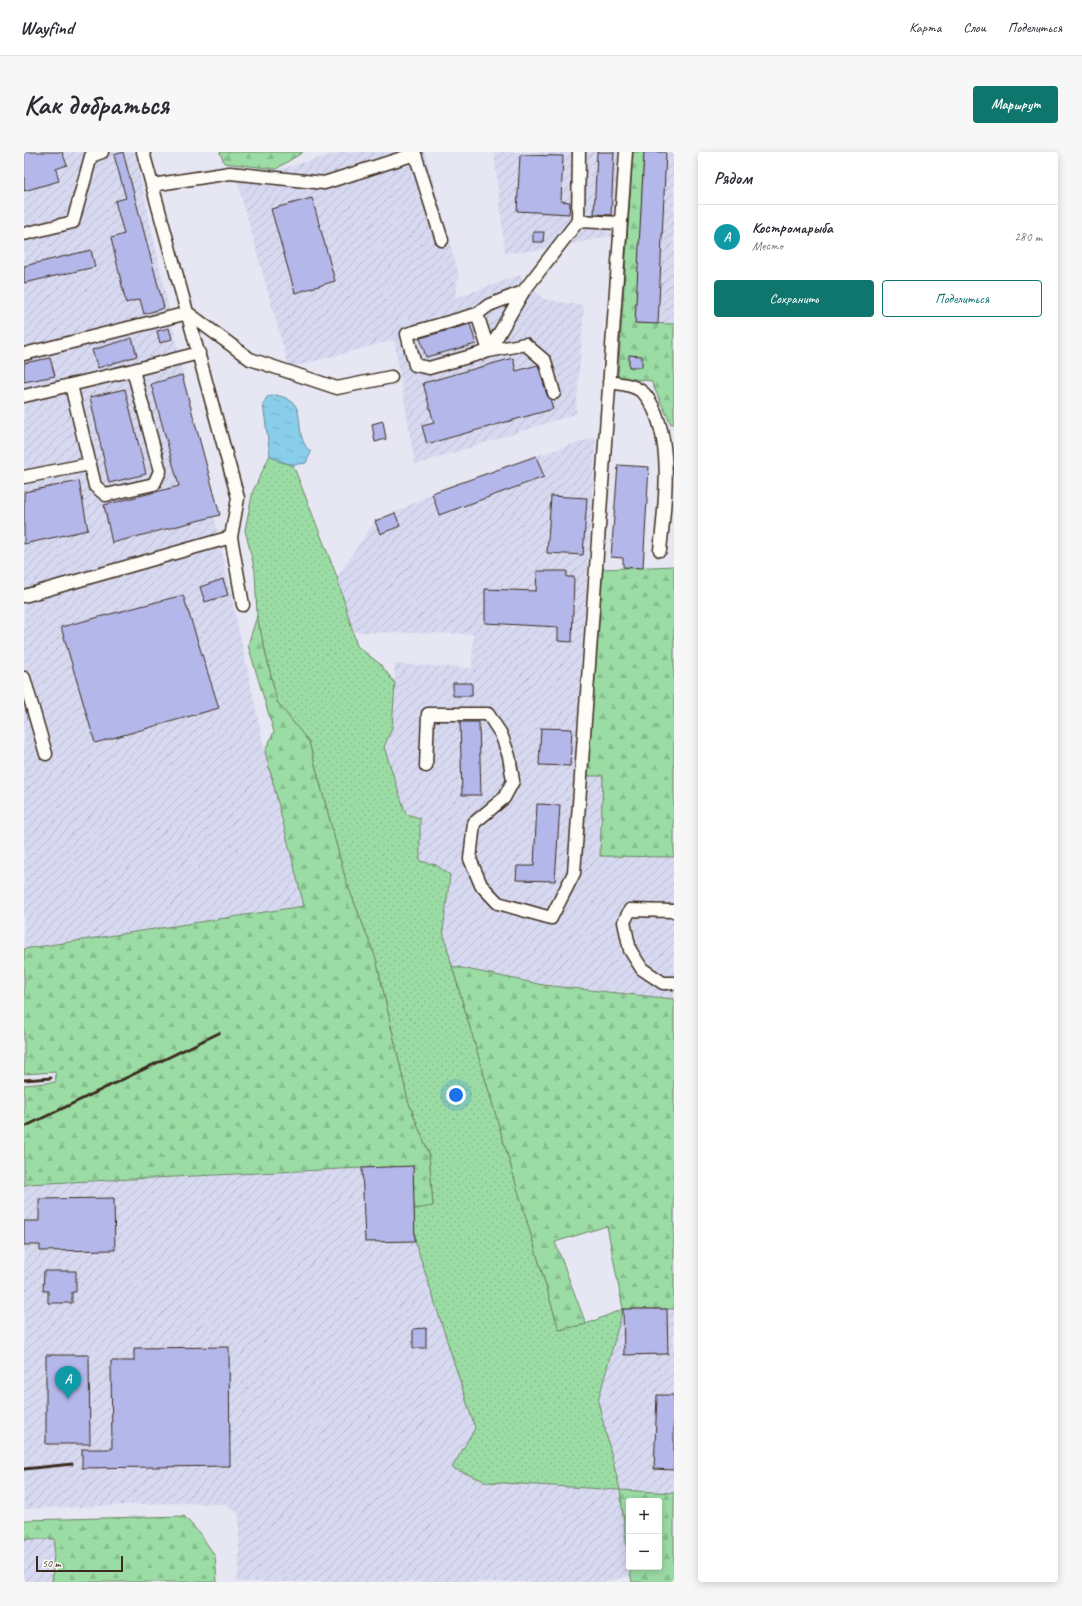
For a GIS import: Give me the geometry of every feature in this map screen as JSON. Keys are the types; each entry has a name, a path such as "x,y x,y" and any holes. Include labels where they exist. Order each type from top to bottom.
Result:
{"street":[{"path":"24,234 73,222 91,156 102,152"},
{"path":"143,152 238,498 231,537 243,605"},
{"path":"489,351 523,292 578,221 579,152"},
{"path":"426,766 428,714 488,714 501,734 509,756 513,781 504,798 474,823 470,859 481,885 498,902 551,918 574,873 626,152"},
{"path":"152,185 230,173 324,183 415,154 442,240"},
{"path":"578,221 620,223"},
{"path":"523,292 489,305 477,314 407,334 415,365 429,368 489,351 525,344 545,361 554,393"},
{"path":"24,354 188,313"},
{"path":"188,313 250,359 337,388 391,377"},
{"path":"477,314 489,351"},
{"path":"24,396 199,353"},
{"path":"70,385 96,486 106,495 154,484 160,471 133,370"},
{"path":"609,382 631,385 642,391 654,407 662,427 668,474 660,550"},
{"path":"24,477 90,464"},
{"path":"24,596 231,537"},
{"path":"24,678 46,754"},
{"path":"674,911 630,910 624,922 630,950 642,969 663,983 674,983"}],"shaded area":[{"path":"24,152 135,152 265,751 304,906 24,949"},
{"path":"341,152 425,152 459,275 455,298 520,275 544,299 584,306 576,414 415,465 394,340 289,368 237,181"},
{"path":"494,152 618,152 612,236 534,251 505,253"},
{"path":"644,152 674,152 674,325 635,323"},
{"path":"596,437 574,775 603,776 600,856 674,857 674,999 539,984 452,966 443,931 450,876 436,865 420,861 420,818 406,814 384,747 392,728 395,683 394,664 472,668 473,634 353,632 337,577 375,521 395,513 432,493 536,456"},
{"path":"413,1166 415,1241 475,1428 452,1468 620,1490 626,1542 626,1570 629,1570 630,1576 604,1582 236,1582 239,1567 239,1514 226,1504 178,1503 24,1509 24,1186 28,1184"},
{"path":"623,1309 674,1309 674,1493 620,1490 598,1401"},
{"path":"55,1538 52,1582 24,1582 24,1539"}],"green space":[{"path":"220,152 303,152 276,169 224,163"},
{"path":"633,152 644,152 636,323 674,324 674,424 671,424 651,381 618,377"},
{"path":"270,455 281,462 293,465 337,577 357,646 380,664 395,683 392,728 384,747 406,814 420,818 420,861 436,865 450,875 443,931 559,1330 586,1324 623,1309 598,1401 620,1490 487,1482 452,1468 475,1428 415,1241 414,1209 433,1205 429,1154 408,1101 376,959 346,881 309,742 277,702 257,616 255,571 245,530 253,491"},
{"path":"674,566 674,857 600,856 603,776 587,776 603,569"},
{"path":"257,616 277,702 309,742 346,881 376,959 408,1101 429,1154 433,1206 414,1209 362,1168 28,1184 24,1186 24,1085 56,1082 55,1072 24,1074 24,949 304,906 265,751 274,732 248,645"},
{"path":"452,966 543,985 674,999 674,1309 623,1309 607,1226 555,1242 586,1324 559,1330"},
{"path":"620,1490 674,1493 674,1582 632,1582 630,1570 662,1570 662,1498 626,1498 626,1541"},
{"path":"184,1516 201,1535 215,1556 217,1582 52,1582 55,1539 24,1539 24,1520"}],"water":[{"path":"276,395 291,401 298,412 302,439 311,452 306,463 287,464 270,455 263,404 267,397"}],"building":[{"path":"24,152 62,152 67,165 56,169 59,181 24,191"},
{"path":"123,152 164,308 144,314 140,299 126,303 111,238 124,234 115,201 126,198 114,155"},
{"path":"597,152 614,152 611,215 594,214"},
{"path":"644,152 666,152 658,324 635,323"},
{"path":"520,155 563,156 561,201 570,202 569,214 517,211"},
{"path":"312,198 335,281 295,293 271,209"},
{"path":"533,232 544,232 543,242 533,242"},
{"path":"91,250 95,267 24,283 24,266"},
{"path":"470,324 476,344 426,357 420,338"},
{"path":"169,328 172,339 160,343 157,331"},
{"path":"132,338 137,356 98,368 92,350"},
{"path":"629,355 642,356 642,367 629,367"},
{"path":"50,358 55,376 24,382 24,363"},
{"path":"513,358 516,371 538,365 553,409 427,444 422,426 434,423 423,383"},
{"path":"182,375 220,515 112,543 104,505 179,486 151,384"},
{"path":"125,389 146,474 109,483 90,397"},
{"path":"383,421 386,439 375,442 372,424"},
{"path":"536,456 544,477 439,515 432,493"},
{"path":"618,465 649,467 643,568 623,567 623,558 611,557"},
{"path":"79,481 88,530 24,544 24,492"},
{"path":"551,496 587,498 583,555 547,553"},
{"path":"395,513 400,526 380,534 375,521"},
{"path":"537,571 567,571 567,577 574,577 572,642 558,641 558,627 485,623 485,589 536,591"},
{"path":"223,579 228,595 205,602 200,587"},
{"path":"183,595 219,708 95,743 61,627"},
{"path":"453,683 472,683 472,696 453,696"},
{"path":"460,722 479,722 481,795 462,795"},
{"path":"541,728 572,729 570,766 539,765"},
{"path":"537,804 560,805 555,881 516,880 517,866 534,866"},
{"path":"413,1166 415,1241 365,1242 362,1168"},
{"path":"114,1198 115,1250 40,1251 40,1245 24,1245 24,1221 39,1221 39,1199"},
{"path":"44,1271 76,1271 76,1292 72,1292 72,1303 48,1303 48,1291 43,1291"},
{"path":"623,1309 667,1309 668,1354 624,1355"},
{"path":"426,1328 426,1348 413,1348 413,1329"},
{"path":"229,1347 230,1466 82,1468 82,1449 112,1449 111,1361 134,1361 134,1348"},
{"path":"46,1355 89,1355 90,1444 46,1444"},
{"path":"657,1395 674,1395 674,1470 654,1469"}],"railway":[{"path":"24,1127 219,1033"},
{"path":"24,1080 51,1078"},
{"path":"24,1469 72,1464"}],"place":[{"name":"Костромарыба","path":"68,1399"}]}
